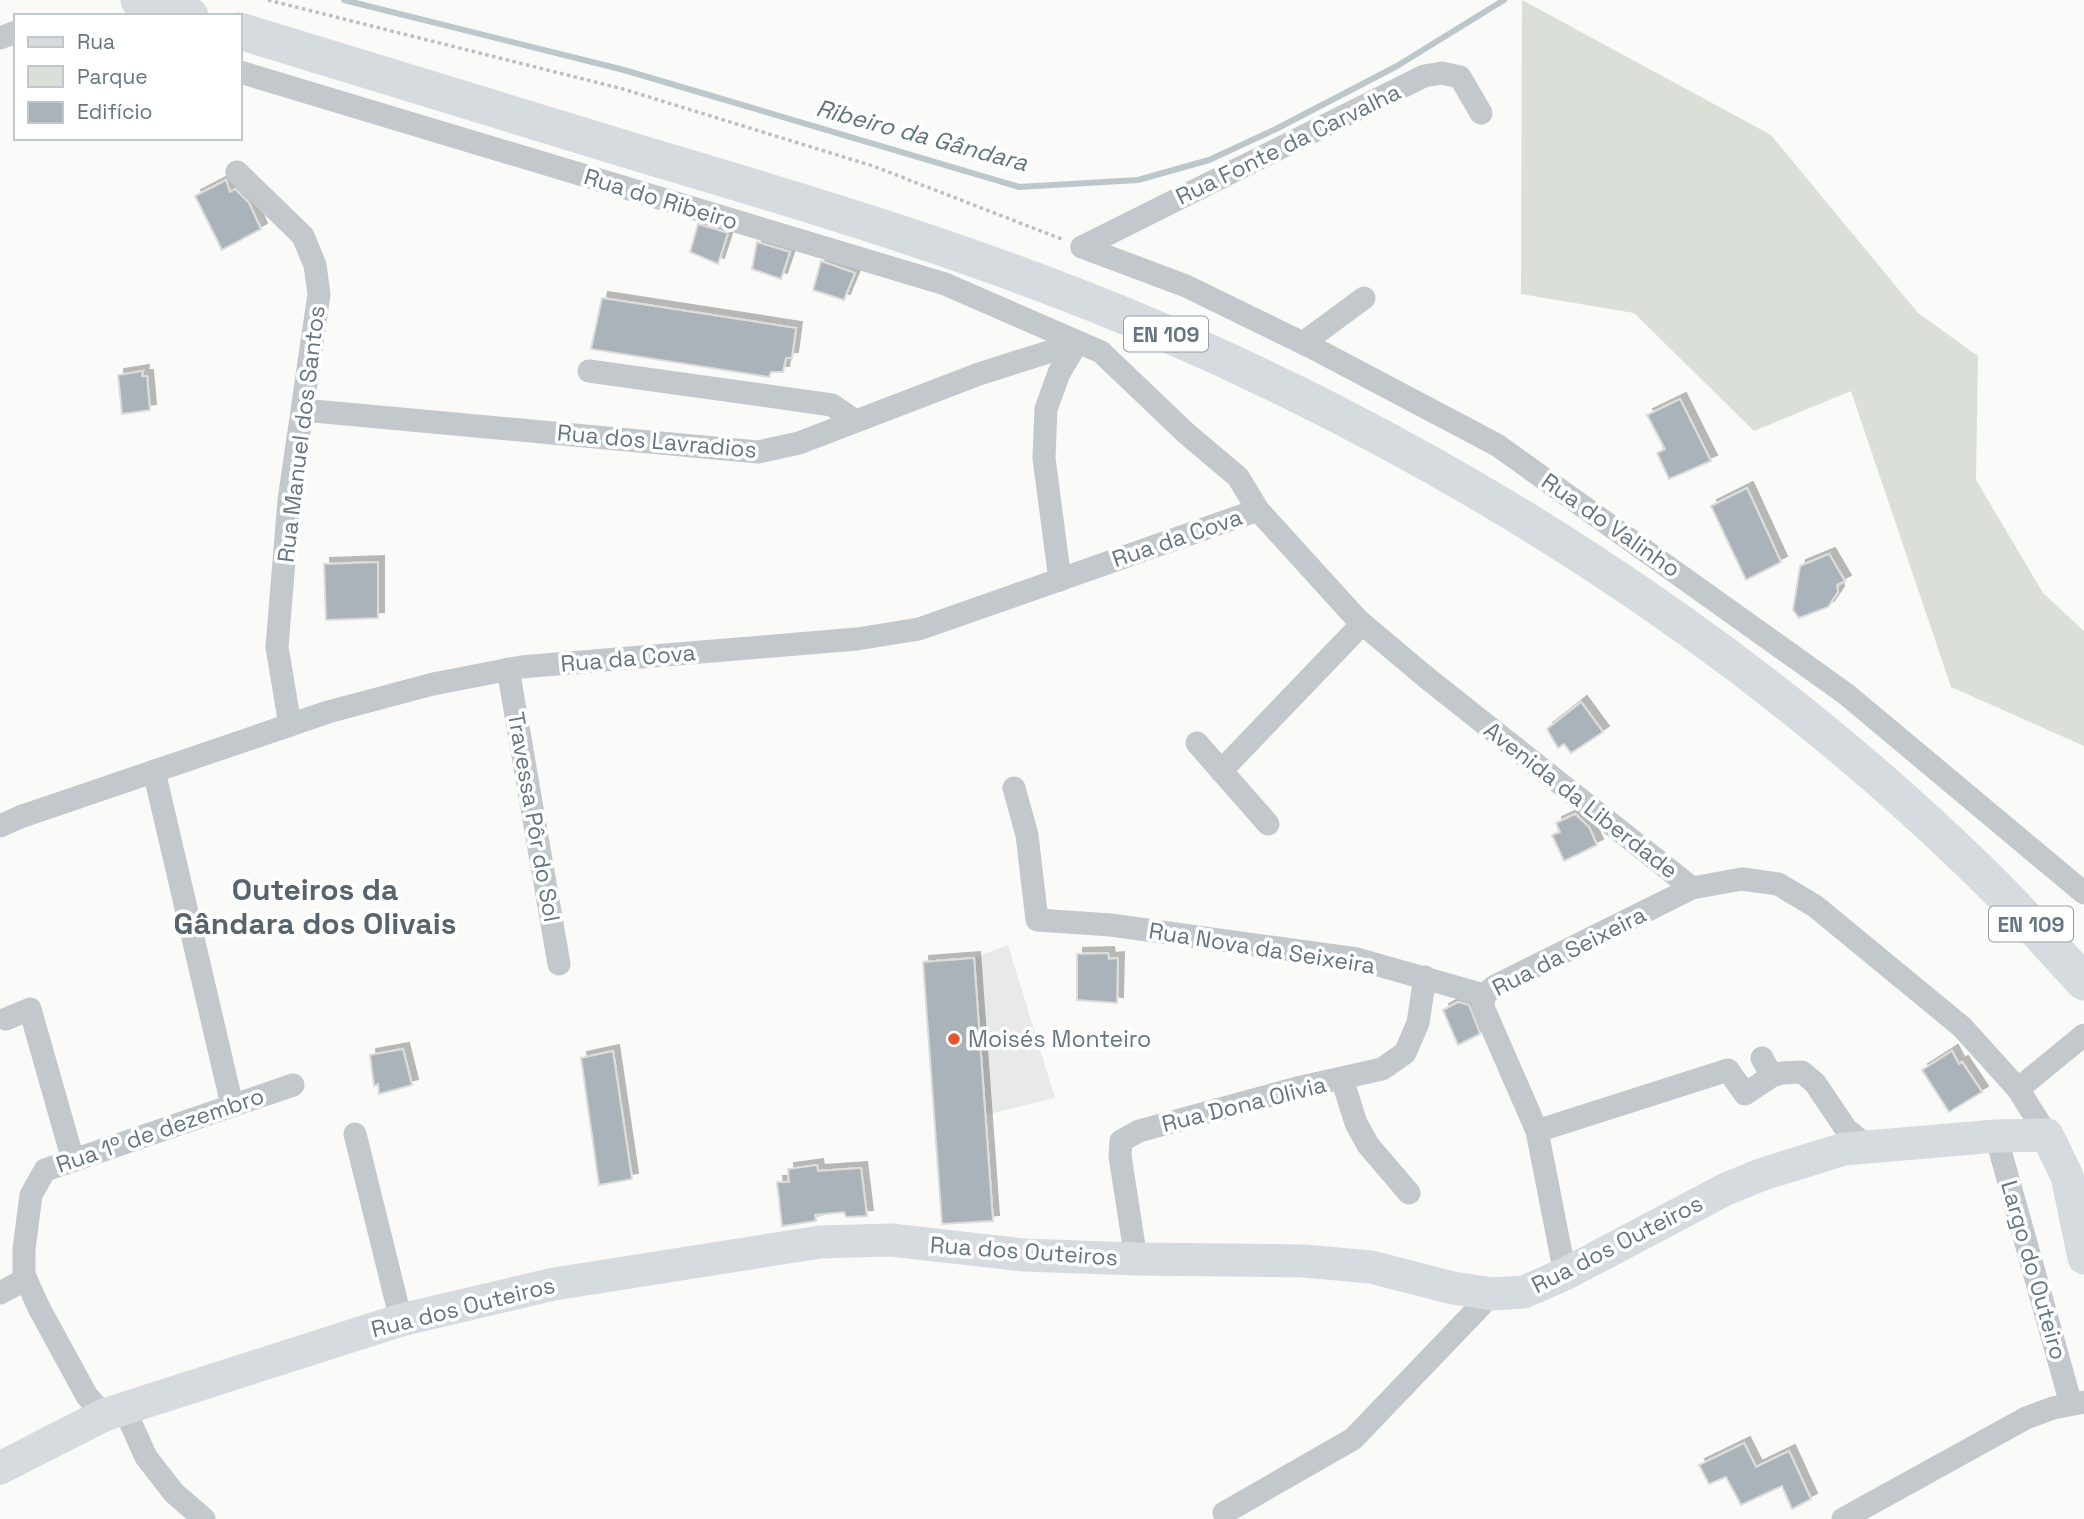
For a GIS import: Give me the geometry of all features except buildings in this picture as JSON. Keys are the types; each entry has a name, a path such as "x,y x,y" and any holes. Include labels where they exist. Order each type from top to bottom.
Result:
{"main road":[{"path":"139,0 184,14"},
{"name":"EN 109","path":"242,32 874,223 1154,328 1404,449 1522,518 1631,590 1804,717 1976,867 2084,982"}],"street":[{"name":"Rua do Ribeiro","path":"242,73 945,285 1101,352 1187,434 1238,477 1258,510"},
{"name":"Rua Fonte da Carvalha","path":"1082,247 1424,76 1442,73 1460,77 1481,113"},
{"name":"Rua Manuel dos Santos","path":"237,173 303,236 315,265 318,294 289,500 277,647 290,725"},
{"name":"Rua do Valinho","path":"1082,247 1186,286 1303,343 1497,445 1846,694 2084,893"},
{"path":"1303,343 1364,298"},
{"name":"Rua dos Lavradios","path":"303,410 758,452 799,443 979,374 1077,343"},
{"path":"1059,580 1044,457 1046,409 1059,373 1077,343"},
{"path":"589,371 832,405 855,421"},
{"name":"Rua da Cova","path":"0,826 328,712 433,684 508,669 869,637 919,629 1258,510"},
{"name":"Avenida da Liberdade","path":"1258,510 1362,624 1692,888 1742,879 1778,884 1805,898 1962,1027 2018,1089 2047,1135 2067,1176 2084,1258"},
{"path":"1222,771 1362,624"},
{"name":"Travessa Pôr do Sol","path":"508,669 559,964"},
{"path":"1197,743 1268,824"},
{"path":"154,771 232,1105"},
{"name":"Rua Nova da Seixeira","path":"1014,788 1027,835 1037,920 1111,925 1357,959 1484,995"},
{"name":"Rua da Seixeira","path":"1484,995 1495,986 1692,888"},
{"name":"Rua Dona Olivia","path":"1136,1259 1120,1156 1121,1141 1139,1131 1297,1088 1382,1069 1405,1053 1418,1023 1425,978"},
{"path":"1484,995 1483,1007 1537,1131 1565,1274"},
{"path":"6,1019 30,1009 73,1160"},
{"path":"2018,1089 2084,1035"},
{"path":"1537,1131 1728,1070 1745,1094 1767,1067 1783,1073 1802,1072 1815,1083 1846,1129 1867,1146"},
{"path":"1342,1079 1356,1123 1368,1145 1409,1193"},
{"name":"Rua 1º de dezembro","path":"204,1519 174,1493 114,1411 86,1396 39,1308 26,1279 24,1249 32,1195 45,1170 293,1085"},
{"path":"355,1134 401,1320"},
{"name":"Rua dos Outeiros","path":"3,1461 114,1411 401,1320 554,1284 611,1274 844,1240 891,1240 1024,1255 1292,1261 1362,1266 1388,1270 1452,1288 1492,1294 1524,1292 1565,1274 1726,1189 1773,1170 1844,1149 1867,1146 1996,1136 2047,1135"},
{"name":"Largo do Outeiro","path":"1996,1136 2078,1403"},
{"path":"0,1293 26,1279"},
{"path":"1224,1513 1353,1439 1492,1294"},
{"path":"1843,1519 2003,1429 2026,1418 2078,1403"}],"path":[{"path":"268,0 623,89 873,166 1082,247"}],"shaded area":[{"path":"1008,945 1055,1098 985,1115 974,958"}],"green space":[{"path":"1522,0 1771,135 1918,313 1978,356 1976,480 2043,593 2084,631 2084,746 1951,687 1851,391 1754,431 1634,313 1521,294"}],"waterway":[{"name":"Ribeiro da Gândara","path":"344,0 624,70 1019,187 1138,180 1209,160 1276,129 1397,66 1504,0"}],"place":[{"name":"Moisés Monteiro","path":"954,1039"}],"district":[{"name":"Outeiros da Gândara dos Olivais","path":"315,906"}]}
